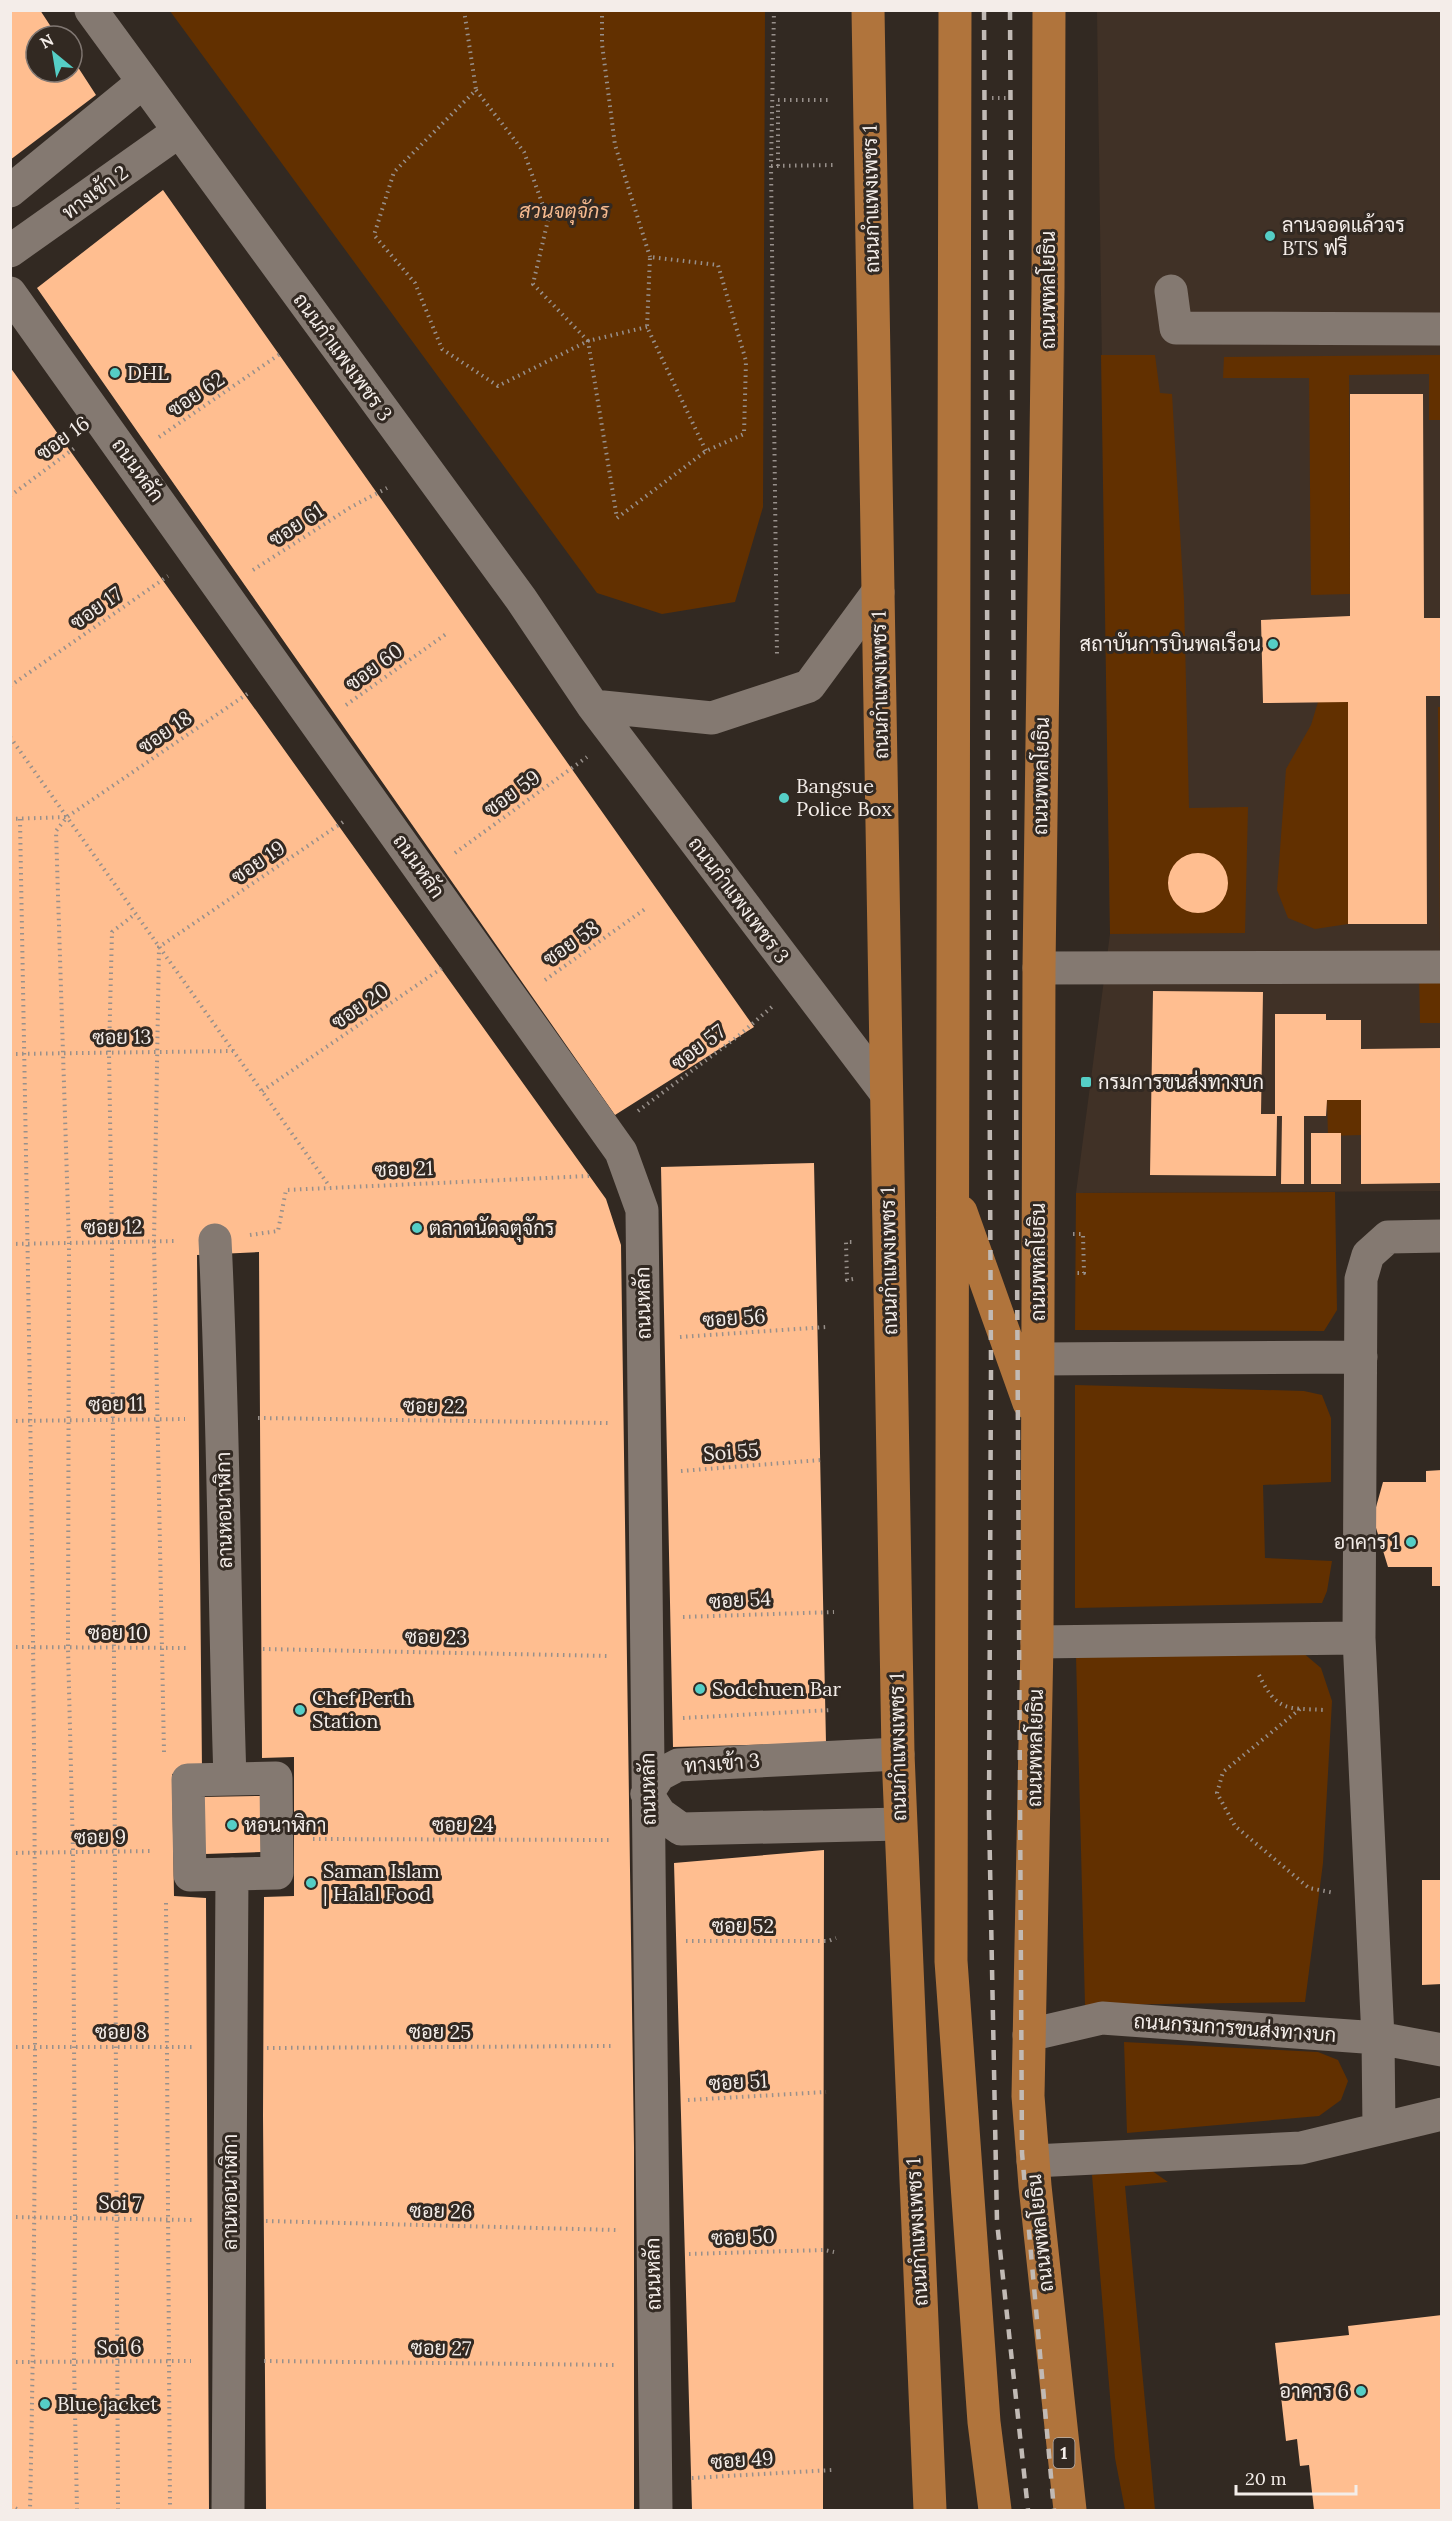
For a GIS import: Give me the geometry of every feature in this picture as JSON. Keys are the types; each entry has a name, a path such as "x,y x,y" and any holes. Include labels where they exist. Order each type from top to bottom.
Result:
{"main road":[{"name":"ถนนกำแพงเพชร 1","path":"868,10 898,1754 930,2511"},
{"path":"956,10 951,1960 984,2422 994,2511"},
{"name":"ถนนพหลโยธิน","path":"1049,10 1048,288 1039,968 1037,1642 1028,2096 1070,2511"},
{"path":"953,1190 1038,1426"}],"street":[{"name":"ถนนกำแพงเพชร 3","path":"90,10 521,599 593,706 886,1093"},
{"path":"10,190 142,83"},
{"name":"ทางเข้า 2","path":"10,251 178,132"},
{"path":"1171,291 1176,328 1442,329"},
{"name":"ถนนหลัก","path":"10,293 609,1133 621,1152 642,1210 656,2511"},
{"path":"593,706 712,718 809,686 878,592"},
{"path":"1039,968 1442,967"},
{"path":"1379,2129 1378,2038 1359,1638 1361,1279 1368,1255 1388,1237 1442,1236"},
{"name":"ลานหอนาฬิกา","path":"215,1240 223,1418 230,1779"},
{"path":"1038,1359 1361,1357"},
{"path":"1037,1642 1359,1638"},
{"name":"ทางเข้า 3","path":"647,1794 659,1775 678,1765 898,1754"},
{"path":"276,1778 277,1873 190,1875 188,1780 230,1779 276,1778"},
{"path":"647,1794 660,1814 681,1829 900,1824"},
{"name":"ลานหอนาฬิกา","path":"228,2511 232,1874"},
{"name":"ถนนกรมการขนส่งทางบก","path":"1029,2036 1102,2018 1378,2038 1442,2050"},
{"path":"1033,2161 1175,2156 1301,2148 1442,2114"}],"path":[{"path":"464,10 477,90 524,152 548,220 533,284 588,341 617,518 706,451 744,434 746,361 718,265 650,257"},
{"path":"602,10 602,44 615,145 650,257 646,327 706,451"},
{"path":"774,10 771,166 777,696"},
{"path":"477,90 394,172 374,235 415,283 442,349 498,386 588,341 646,327"},
{"path":"778,100 778,166"},
{"path":"771,166 870,165"},
{"name":"ซอย 62","path":"128,457 280,354"},
{"name":"ซอย 16","path":"10,496 105,426"},
{"name":"ซอย 61","path":"224,591 351,507 387,488"},
{"name":"ซอย 17","path":"10,686 198,554"},
{"name":"ซอย 60","path":"319,724 446,634"},
{"name":"ซอย 18","path":"67,817 281,671"},
{"name":"ซอย 59","path":"425,875 615,735"},
{"path":"10,737 330,1187"},
{"name":"ซอย 19","path":"159,947 373,802"},
{"path":"10,819 67,817"},
{"path":"67,817 56,831 69,1243 68,1648 73,1852 74,2362 77,2511"},
{"path":"20,819 34,1647 35,2047 30,2511"},
{"name":"ซอย 58","path":"515,1002 645,909"},
{"path":"118,2511 112,1242 109,1052 112,932 135,914"},
{"name":"ซอย 20","path":"262,1091 476,946"},
{"path":"159,947 154,1241 164,1755"},
{"name":"ซอย 57","path":"609,1133 804,985"},
{"name":"ซอย 13","path":"10,1054 233,1051"},
{"name":"ซอย 21","path":"215,1240 278,1231 286,1190 629,1174"},
{"path":"1083,1234 1084,1273"},
{"name":"ซอย 12","path":"10,1244 215,1240"},
{"path":"846,1242 847,1280"},
{"name":"ซอย 56","path":"643,1337 826,1327"},
{"name":"ซอย 11","path":"10,1420 223,1418"},
{"name":"ซอย 22","path":"223,1418 644,1424"},
{"name":"Soi 55","path":"644,1472 821,1460"},
{"name":"ซอย 54","path":"646,1618 834,1612"},
{"path":"1255,1639 1258,1674 1269,1696 1287,1709 1362,1712"},
{"name":"ซอย 10","path":"10,1647 226,1648"},
{"name":"ซอย 23","path":"226,1648 646,1656"},
{"path":"1300,1709 1223,1772 1217,1793 1235,1826 1309,1888 1371,1900"},
{"path":"646,1720 831,1710"},
{"name":"ซอย 24","path":"277,1839 649,1840"},
{"name":"ซอย 9","path":"10,1853 189,1851"},
{"path":"166,1897 170,2511"},
{"name":"ซอย 52","path":"649,1942 828,1941 836,1938"},
{"name":"ซอย 25","path":"230,2048 650,2046"},
{"name":"ซอย 8","path":"10,2047 230,2048"},
{"name":"ซอย 51","path":"651,2102 826,2092"},
{"name":"Soi 7","path":"10,2217 230,2220"},
{"name":"ซอย 26","path":"230,2220 653,2242"},
{"name":"ซอย 50","path":"653,2242 834,2252"},
{"name":"Soi 6","path":"10,2362 228,2360"},
{"name":"ซอย 27","path":"228,2360 654,2365"},
{"name":"ซอย 49","path":"655,2478 701,2478 832,2470"},
{"path":"10,2506 19,2511"}],"shaded area":[{"name":"สถาบันการบินพลเรือน","path":"1097,11 1441,11 1441,1191 1076,1193 1110,934"}],"green space":[{"name":"สวนจตุจักร","path":"170,11 765,11 763,507 735,602 662,614 597,593"},
{"path":"1101,355 1155,355 1160,393 1172,394 1184,600 1189,808 1248,807 1245,933 1110,934"},
{"path":"1441,355 1441,420 1429,420 1429,374 1349,375 1350,594 1311,595 1309,378 1223,378 1224,357"},
{"path":"1318,702 1348,702 1348,924 1315,929 1288,918 1277,890 1286,769 1311,725"},
{"path":"1438,707 1442,707 1440,944"},
{"path":"1419,976 1441,976 1441,1023 1420,1023"},
{"path":"1327,1100 1361,1100 1362,1135 1328,1136"},
{"path":"1335,1192 1337,1310 1324,1331 1075,1330 1076,1193"},
{"path":"1075,1385 1304,1391 1322,1395 1331,1418 1331,1482 1263,1485 1265,1558 1332,1561 1327,1591 1322,1603 1075,1608"},
{"path":"1302,1652 1321,1668 1332,1701 1323,1863 1305,2002 1085,2005 1076,1656"},
{"path":"1124,2042 1318,2052 1338,2060 1348,2081 1341,2100 1319,2116 1127,2133"},
{"path":"1148,2168 1168,2182 1125,2186 1155,2510 1125,2510 1115,2458 1092,2175"}],"building":[{"path":"10,10 40,10 49,24 24,24 24,84 84,84 84,76 96,95 10,160"},
{"path":"163,190 754,1027 615,1115 37,288"},
{"name":"ตลาดนัดจตุจักร","path":"10,367 606,1199 621,1245 634,2147 634,2510 266,2510 264,1897 294,1896 294,1757 262,1758 259,1252 197,1255 202,1771 172,1774 174,1896 206,1898 209,2510 10,2510"},
{"path":"1350,394 1423,394 1424,618 1442,618 1442,696 1426,696 1427,924 1348,924 1348,702 1263,703 1261,620 1350,616"},
{"path":"1198,853 1215,858 1223,866 1228,883 1223,900 1215,908 1198,913 1181,908 1173,900 1168,883 1173,866 1181,858"},
{"path":"1153,991 1263,992 1261,1114 1275,1114 1275,1014 1326,1014 1326,1020 1361,1020 1361,1049 1442,1048 1442,1183 1361,1184 1361,1100 1327,1100 1326,1116 1304,1116 1304,1184 1281,1184 1282,1116 1277,1116 1276,1176 1150,1175"},
{"path":"1311,1133 1341,1133 1341,1184 1311,1184"},
{"path":"814,1163 826,1743 673,1747 661,1167"},
{"name":"อาคาร 1","path":"1442,1470 1442,1586 1432,1586 1432,1567 1388,1567 1373,1518 1383,1482 1426,1482 1426,1471"},
{"name":"หอนาฬิกา","path":"260,1796 261,1852 205,1854 204,1797"},
{"path":"824,1850 823,2510 692,2510 674,1863"},
{"path":"1422,1880 1442,1880 1442,1984 1422,1985"},
{"name":"อาคาร 6","path":"1442,2315 1442,2510 1314,2510 1309,2465 1300,2466 1297,2439 1286,2441 1275,2343 1349,2335 1348,2326"}],"railway":[{"path":"984,10 991,1367 989,1814 997,2222 1028,2510"},
{"path":"1010,10 1022,2153 1054,2510"}],"place":[{"name":"ลานจอดแล้วจร BTS ฟรี","path":"1270,236"},
{"name":"DHL","path":"115,373"},
{"name":"สถาบันการบินพลเรือน","path":"1273,644"},
{"name":"Bangsue Police Box","path":"784,798"},
{"name":"กรมการขนส่งทางบก","path":"1086,1082"},
{"name":"ตลาดนัดจตุจักร","path":"417,1228"},
{"name":"อาคาร 1","path":"1411,1542"},
{"name":"Sodchuen Bar","path":"700,1689"},
{"name":"Chef Perth Station","path":"300,1710"},
{"name":"หอนาฬิกา","path":"232,1825"},
{"name":"Saman Islam | Halal Food","path":"311,1883"},
{"name":"อาคาร 6","path":"1361,2391"},
{"name":"Blue jacket","path":"45,2404"}]}
